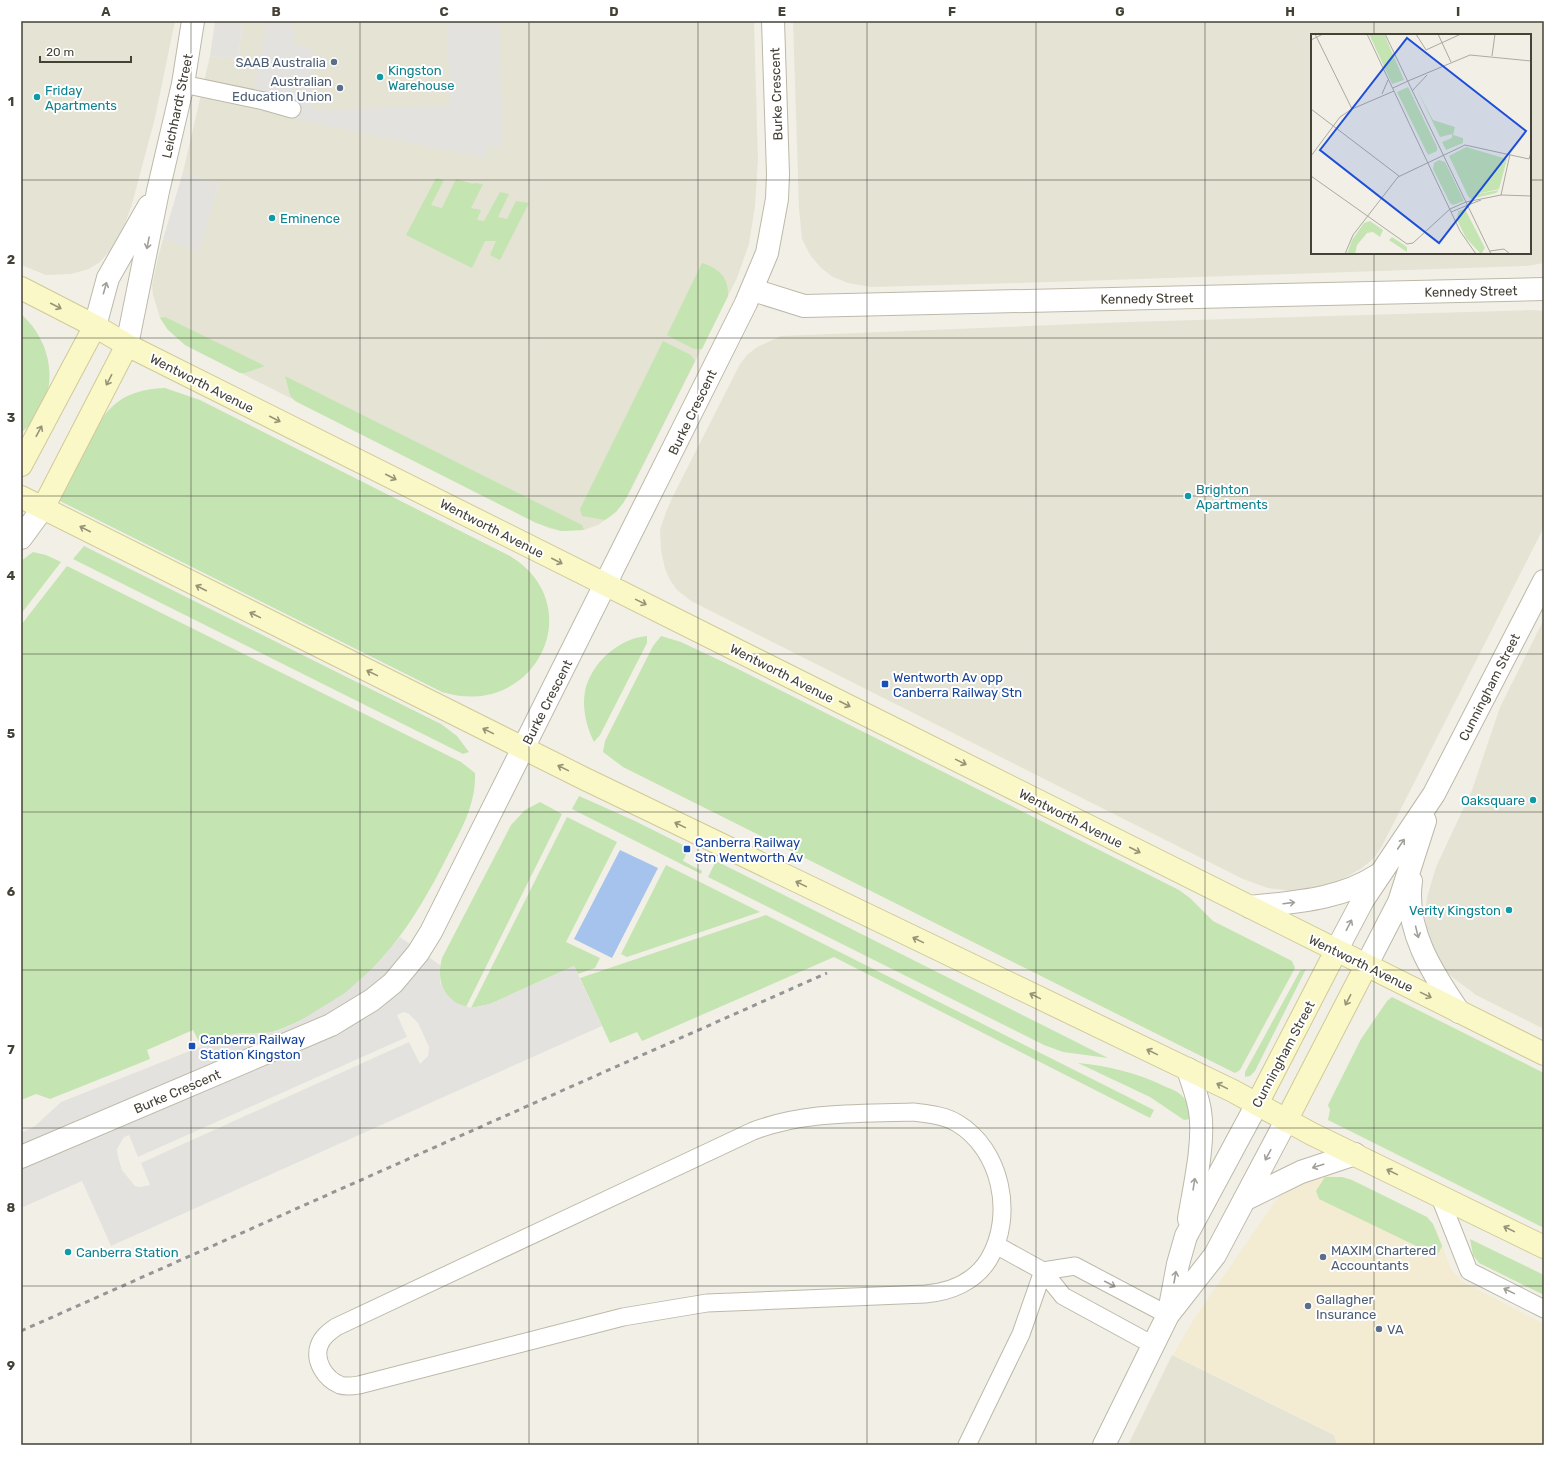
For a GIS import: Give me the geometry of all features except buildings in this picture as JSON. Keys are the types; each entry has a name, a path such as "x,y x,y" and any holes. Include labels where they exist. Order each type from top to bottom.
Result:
{"main road":[{"name":"Wentworth Avenue","path":"21,288 95,326 127,345 1544,1054"},
{"path":"21,465 95,326"},
{"path":"43,508 127,345"},
{"path":"21,497 523,748 1188,1069 1286,1120 1544,1247"},
{"name":"Cunningham Street","path":"1257,1104 1336,951"},
{"name":"Cunningham Street","path":"1286,1120 1366,966"}],"street":[{"name":"Leichhardt Street","path":"127,345 158,191 183,84 193,21"},
{"name":"Burke Crescent","path":"21,1158 311,1035 352,1013 372,1000 393,982 408,966 431,932 475,848 523,748 753,290 763,265 771,239 778,186 773,21"},
{"name":"Leichhardt Street","path":"95,326 108,278 158,191"},
{"name":"Kennedy Street","path":"753,290 804,306 1544,289"},
{"path":"21,538 43,508"},
{"name":"Cunningham Street","path":"1336,951 1363,900 1434,794 1544,581"},
{"name":"Cunningham Street","path":"1366,966 1399,902 1434,794"},
{"name":"Cunningham Street","path":"1415,852 1410,901 1420,944 1434,974 1459,1012"},
{"name":"Cunningham Street","path":"1250,907 1307,900 1341,893 1363,884 1382,872"},
{"name":"Cunningham Street","path":"1168,1315 1178,1264 1186,1236 1198,1160 1201,1124 1199,1106 1188,1069"},
{"name":"Cunningham Street","path":"1186,1236 1257,1104"},
{"name":"Cunningham Street","path":"1104,1445 1168,1315 1215,1255 1286,1120"},
{"path":"1244,1200 1301,1172 1355,1154"}],"lane":[{"path":"183,84 257,99 292,109"},
{"path":"913,1112 945,1118 964,1127 989,1154 999,1181 1002,1213 996,1245 989,1259 968,1280 941,1293 707,1303 665,1308 623,1317 359,1385 340,1385 331,1380 321,1367 318,1359 319,1345 323,1338 336,1327 753,1131 805,1117 913,1112"},
{"path":"1439,1195 1469,1271 1544,1309"},
{"path":"996,1245 1043,1271 1063,1296 1153,1345"},
{"path":"1043,1271 1075,1266 1168,1315"},
{"path":"967,1445 1020,1334 1043,1271"}],"shaded area":[{"path":"21,21 175,21 155,118 132,204 121,235 114,246 100,262 89,269 71,274 46,275 21,265"},
{"path":"215,21 243,21 238,59 210,56"},
{"path":"243,21 754,21 758,160 755,206 749,244 737,278 628,496 611,516 598,525 584,530 561,531 548,528 185,345 160,318 153,295 152,285 163,239 199,250 219,184 183,172 210,56 238,59"},
{"path":"266,21 294,21 294,45 311,47 313,110 450,106 447,21 499,21 502,146 486,147 485,158 318,124 251,108"},
{"path":"793,21 1544,21 1544,263 1527,266 871,287 848,283 833,277 821,268 810,255 802,239 799,209"},
{"path":"183,172 219,184 199,251 163,239"},
{"path":"1532,310 1544,311 1544,527 1382,846 1374,858 1362,868 1334,884 1291,891 1268,888 1243,879 691,601 677,590 665,569 661,550 660,530 673,496 740,364 747,355 757,347 781,336 1127,322"},
{"path":"1544,619 1544,1029 1476,995 1452,977 1442,966 1428,943 1425,917 1427,897 1436,867 1472,790 1500,707"},
{"path":"400,937 440,965 440,982 446,994 456,1003 471,1008 490,1004 574,966 602,1026 111,1246 82,1181 21,1208 21,1133 35,1126 61,1102 233,1034 275,1032 298,1022 345,993 376,965","holes":["404,1012 409,1014 418,1023 429,1047 428,1056 420,1064 409,1042 141,1163 150,1185 141,1187 135,1186 122,1170 117,1149 124,1137 129,1135 138,1157 407,1037 397,1015"]},
{"path":"1331,1176 1352,1180 1427,1217 1437,1231 1451,1269 1462,1281 1544,1324 1544,1445 1337,1445 1334,1435 1173,1355 1193,1320 1276,1200 1291,1187 1318,1177"},
{"path":"1172,1355 1334,1435 1337,1445 1128,1445"}],"green space":[{"path":"436,178 444,180 431,205 442,208 456,179 473,184 483,184 471,208 481,210 477,220 484,221 500,192 509,194 498,217 507,219 516,201 529,203 500,260 490,255 496,241 485,241 472,268 406,235"},
{"path":"702,263 718,271 722,275 727,284 728,296 702,349 694,349 667,335"},
{"path":"21,314 33,327 42,342 47,357 50,374 48,390 43,405 34,420 21,433"},
{"path":"165,317 265,366 245,373 240,373 185,345 168,330 160,318"},
{"path":"663,341 691,355 695,361 624,502 616,512 605,520 582,516 580,509"},
{"path":"285,376 582,525 584,530 561,531 536,523 295,401 290,395"},
{"path":"165,388 200,400 510,556 534,577 547,602 549,629 541,654 526,675 503,690 475,697 442,692 58,500 99,423 114,404 135,393"},
{"path":"84,546 441,724 457,736 469,752 463,754 73,559"},
{"path":"33,552 46,555 61,562 21,614 21,561"},
{"path":"67,566 461,762 475,773 475,784 471,805 463,825 420,906 387,952 368,973 347,992 323,1008 297,1022 275,1031 262,1034 231,1035 222,1037 201,1046 193,1030 147,1050 150,1059 50,1099 36,1094 21,1100 21,625"},
{"path":"647,636 647,643 600,735 594,742 584,710 585,691 593,671 608,654 617,647 626,642"},
{"path":"661,636 681,642 736,668 1179,890 1190,898 1213,921 1292,961 1295,968 1240,1070 1235,1073 623,767 603,752 605,741 653,646"},
{"path":"579,796 635,821 689,848 683,861 702,871 701,874 572,809"},
{"path":"540,802 562,814 466,1007 458,1004 443,988 440,974 442,958 511,825 525,810"},
{"path":"567,817 617,842 566,942 600,958 595,968 578,974 574,966 490,1004 471,1008"},
{"path":"716,861 1108,1058 1063,1052 1044,1045 708,877"},
{"path":"666,865 760,912 627,957 621,954"},
{"path":"766,915 1154,1110 1150,1118 834,957 642,1041 637,1032 610,1043 580,978"},
{"path":"1306,969 1255,1071 1250,1076 1245,1077 1245,1072 1300,971"},
{"path":"1392,997 1544,1073 1544,1228 1328,1120 1330,1110 1328,1105 1361,1039 1387,1001"},
{"path":"1078,1063 1123,1071 1145,1078 1176,1091 1183,1096 1186,1102 1189,1109 1190,1119 1184,1120 1150,1097"},
{"path":"1325,1177 1342,1177 1352,1180 1427,1217 1433,1224 1442,1246 1437,1256 1319,1199 1316,1191"},
{"path":"1470,1239 1544,1275 1544,1295 1479,1263 1473,1255"}],"water":[{"path":"620,850 658,868 612,958 574,939"}],"railway":[{"path":"21,1331 827,973"}],"place":[{"name":"SAAB Australia","path":"334,62"},
{"name":"Kingston Warehouse","path":"380,77"},
{"name":"Australian Education Union","path":"340,88"},
{"name":"Friday Apartments","path":"37,97"},
{"name":"Eminence","path":"272,218"},
{"name":"Brighton Apartments","path":"1188,496"},
{"name":"Wentworth Av opp Canberra Railway Stn","path":"885,684"},
{"name":"Oaksquare","path":"1533,800"},
{"name":"Canberra Railway Stn Wentworth Av","path":"687,849"},
{"name":"Verity Kingston","path":"1509,910"},
{"name":"Canberra Railway Station Kingston","path":"192,1046"},
{"name":"Canberra Station","path":"68,1252"},
{"name":"MAXIM Chartered Accountants","path":"1323,1257"},
{"name":"Gallagher Insurance","path":"1308,1306"},
{"name":"VA","path":"1379,1329"}]}
